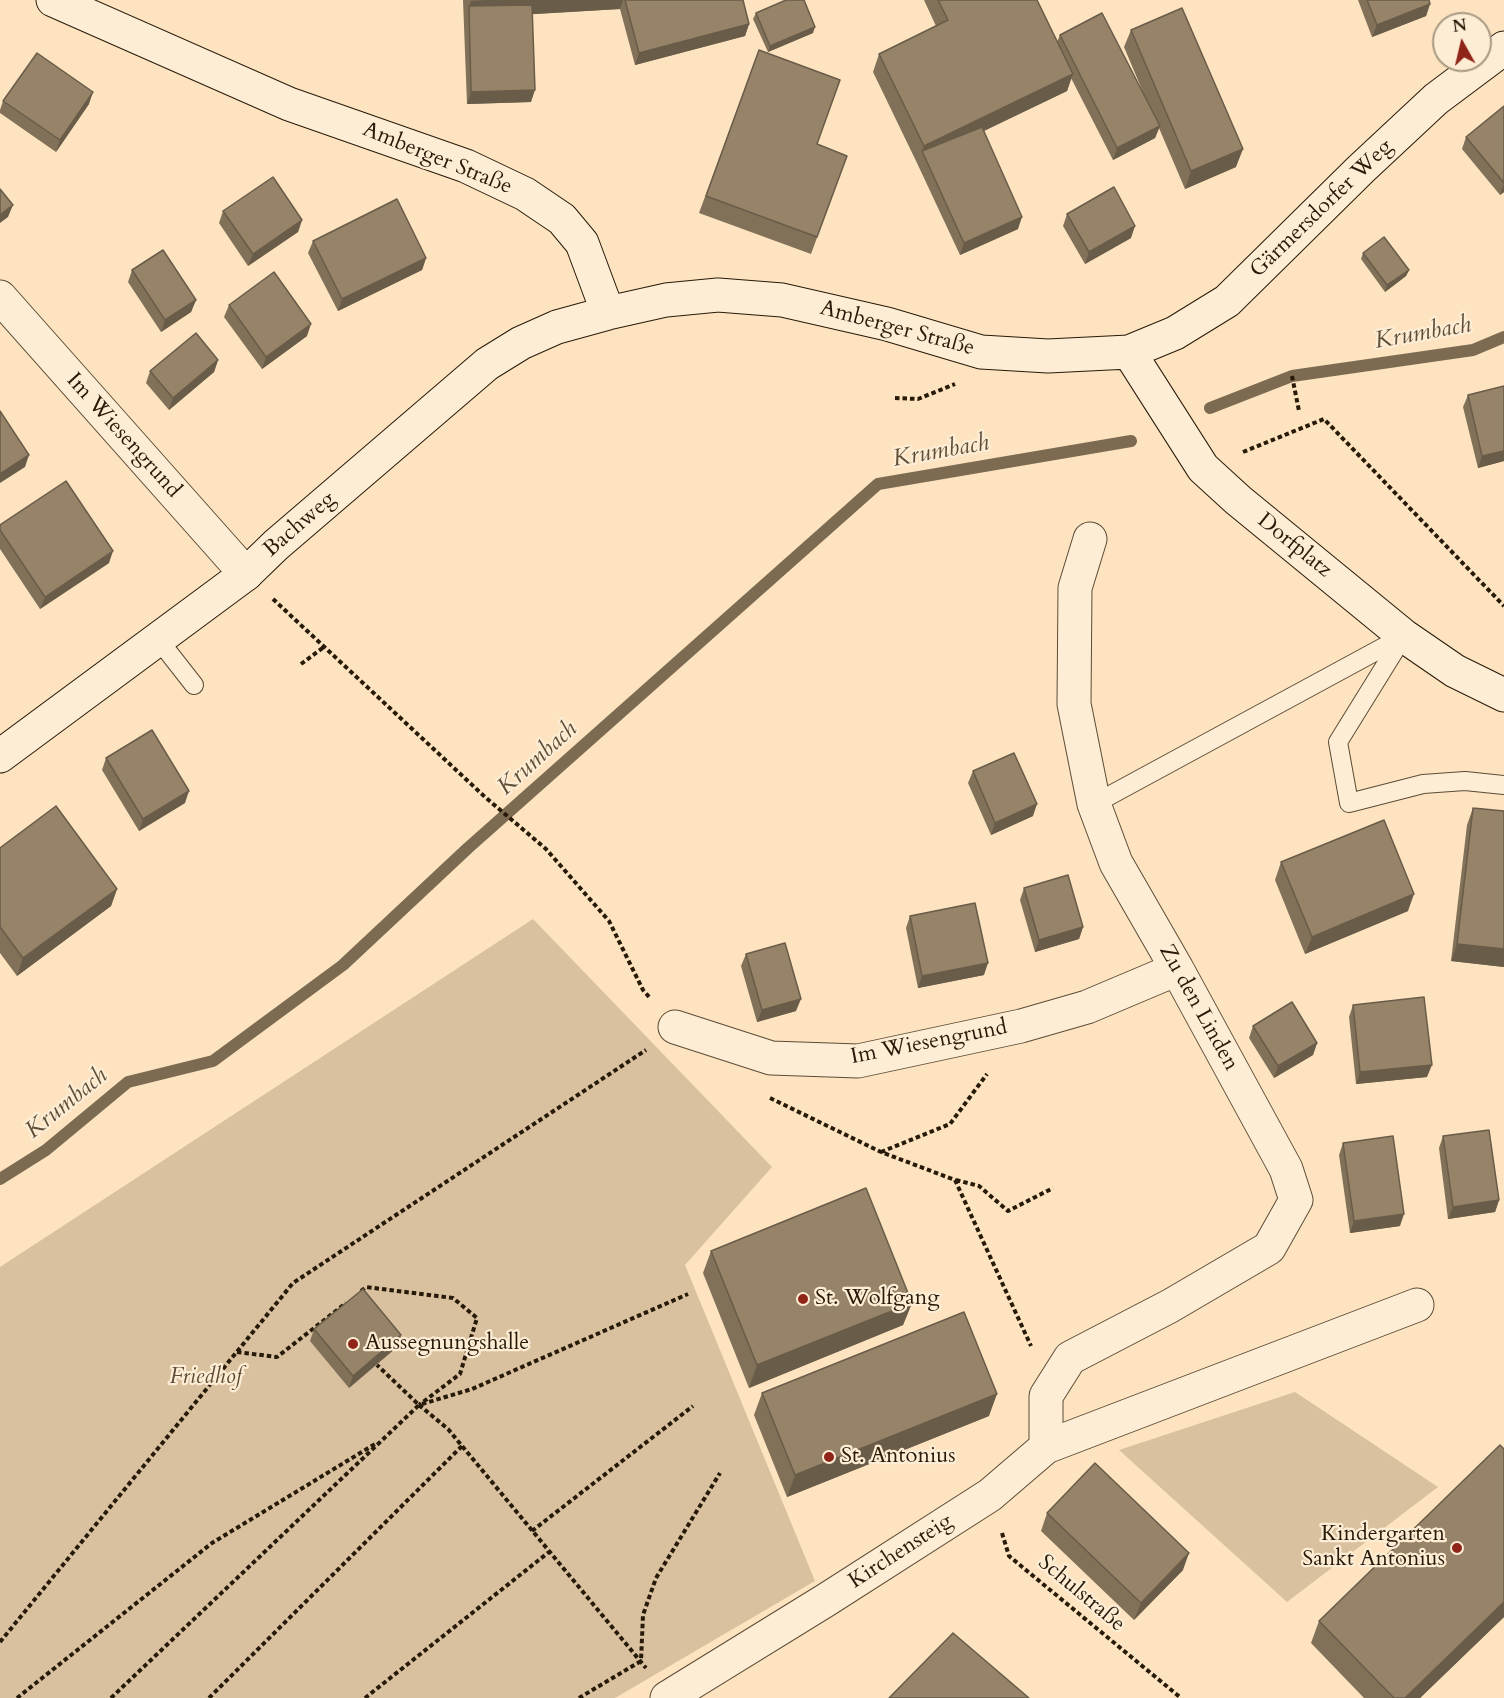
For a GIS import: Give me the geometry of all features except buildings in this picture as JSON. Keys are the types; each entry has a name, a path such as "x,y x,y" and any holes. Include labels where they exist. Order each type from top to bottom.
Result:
{"street":[{"name":"Amberger Straße","path":"53,0 289,104 466,166 525,194 562,219 582,243 608,313 666,300 718,295 782,300 887,324 981,352 1048,357 1129,352"},
{"name":"Gärmersdorfer Weg","path":"1129,352 1175,333 1227,301 1436,99 1504,48"},
{"name":"Im Wiesengrund","path":"0,297 246,574"},
{"name":"Bachweg","path":"0,756 246,574 276,544 486,364 521,343 557,327 608,313"},
{"name":"Dorfplatz","path":"1129,352 1203,468 1238,500 1404,636 1455,671 1504,694"},
{"name":"Zu den Linden","path":"1046,1448 1046,1396 1070,1358 1170,1306 1269,1248 1296,1200 1286,1169 1178,969 1116,863 1094,804 1074,704 1075,588 1090,539"},
{"name":"Im Wiesengrund","path":"675,1028 771,1058 858,1061 1021,1026 1087,1007 1178,969"},
{"path":"1046,1448 1417,1305"},
{"name":"Kirchensteig","path":"668,1697 990,1495 1046,1448"}],"lane":[{"path":"1404,636 1338,742 1349,803 1423,784 1465,781 1504,784"},
{"path":"1094,804 1404,636"},
{"path":"158,639 194,685"}],"path":[{"path":"895,398 918,399 963,381 981,352"},
{"path":"1292,376 1299,411"},
{"path":"1203,468 1324,419 1504,606"},
{"path":"0,1642 293,1283 675,1028 643,990 609,921 546,849 485,797 246,574"},
{"path":"301,664 324,647"},
{"path":"1021,1026 950,1124 880,1152 955,1180 979,1186 1008,1212 1053,1188"},
{"path":"955,1180 1034,1353"},
{"path":"111,1698 418,1406 460,1374 477,1318 453,1298 366,1287 357,1294"},
{"path":"418,1406 472,1389 688,1294"},
{"path":"237,1352 277,1357 348,1302"},
{"path":"377,1365 418,1406 448,1429 641,1661 668,1697"},
{"path":"532,1531 693,1406"},
{"path":"17,1698 212,1543 384,1438"},
{"path":"209,1698 462,1446"},
{"path":"641,1661 643,1615 656,1578 720,1473"},
{"name":"Schulstraße","path":"990,1495 1009,1556 1181,1698"},
{"path":"365,1698 549,1552"},
{"path":"579,1698 641,1661"}],"green space":[{"name":"Friedhof","path":"533,919 772,1167 685,1265 815,1581 615,1698 0,1698 0,1267"},
{"path":"1295,1392 1438,1487 1287,1602 1119,1450"}],"waterway":[{"name":"Krumbach","path":"1210,408 1292,376 1473,350 1504,337"},
{"name":"Krumbach","path":"0,1179 46,1150 128,1082 213,1061 343,965 468,848 878,484 1131,441"}],"place":[{"name":"St. Wolfgang","path":"803,1299"},
{"name":"Aussegnungshalle","path":"353,1344"},
{"name":"St. Antonius","path":"829,1457"},
{"name":"Kindergarten Sankt Antonius","path":"1457,1548"}]}
